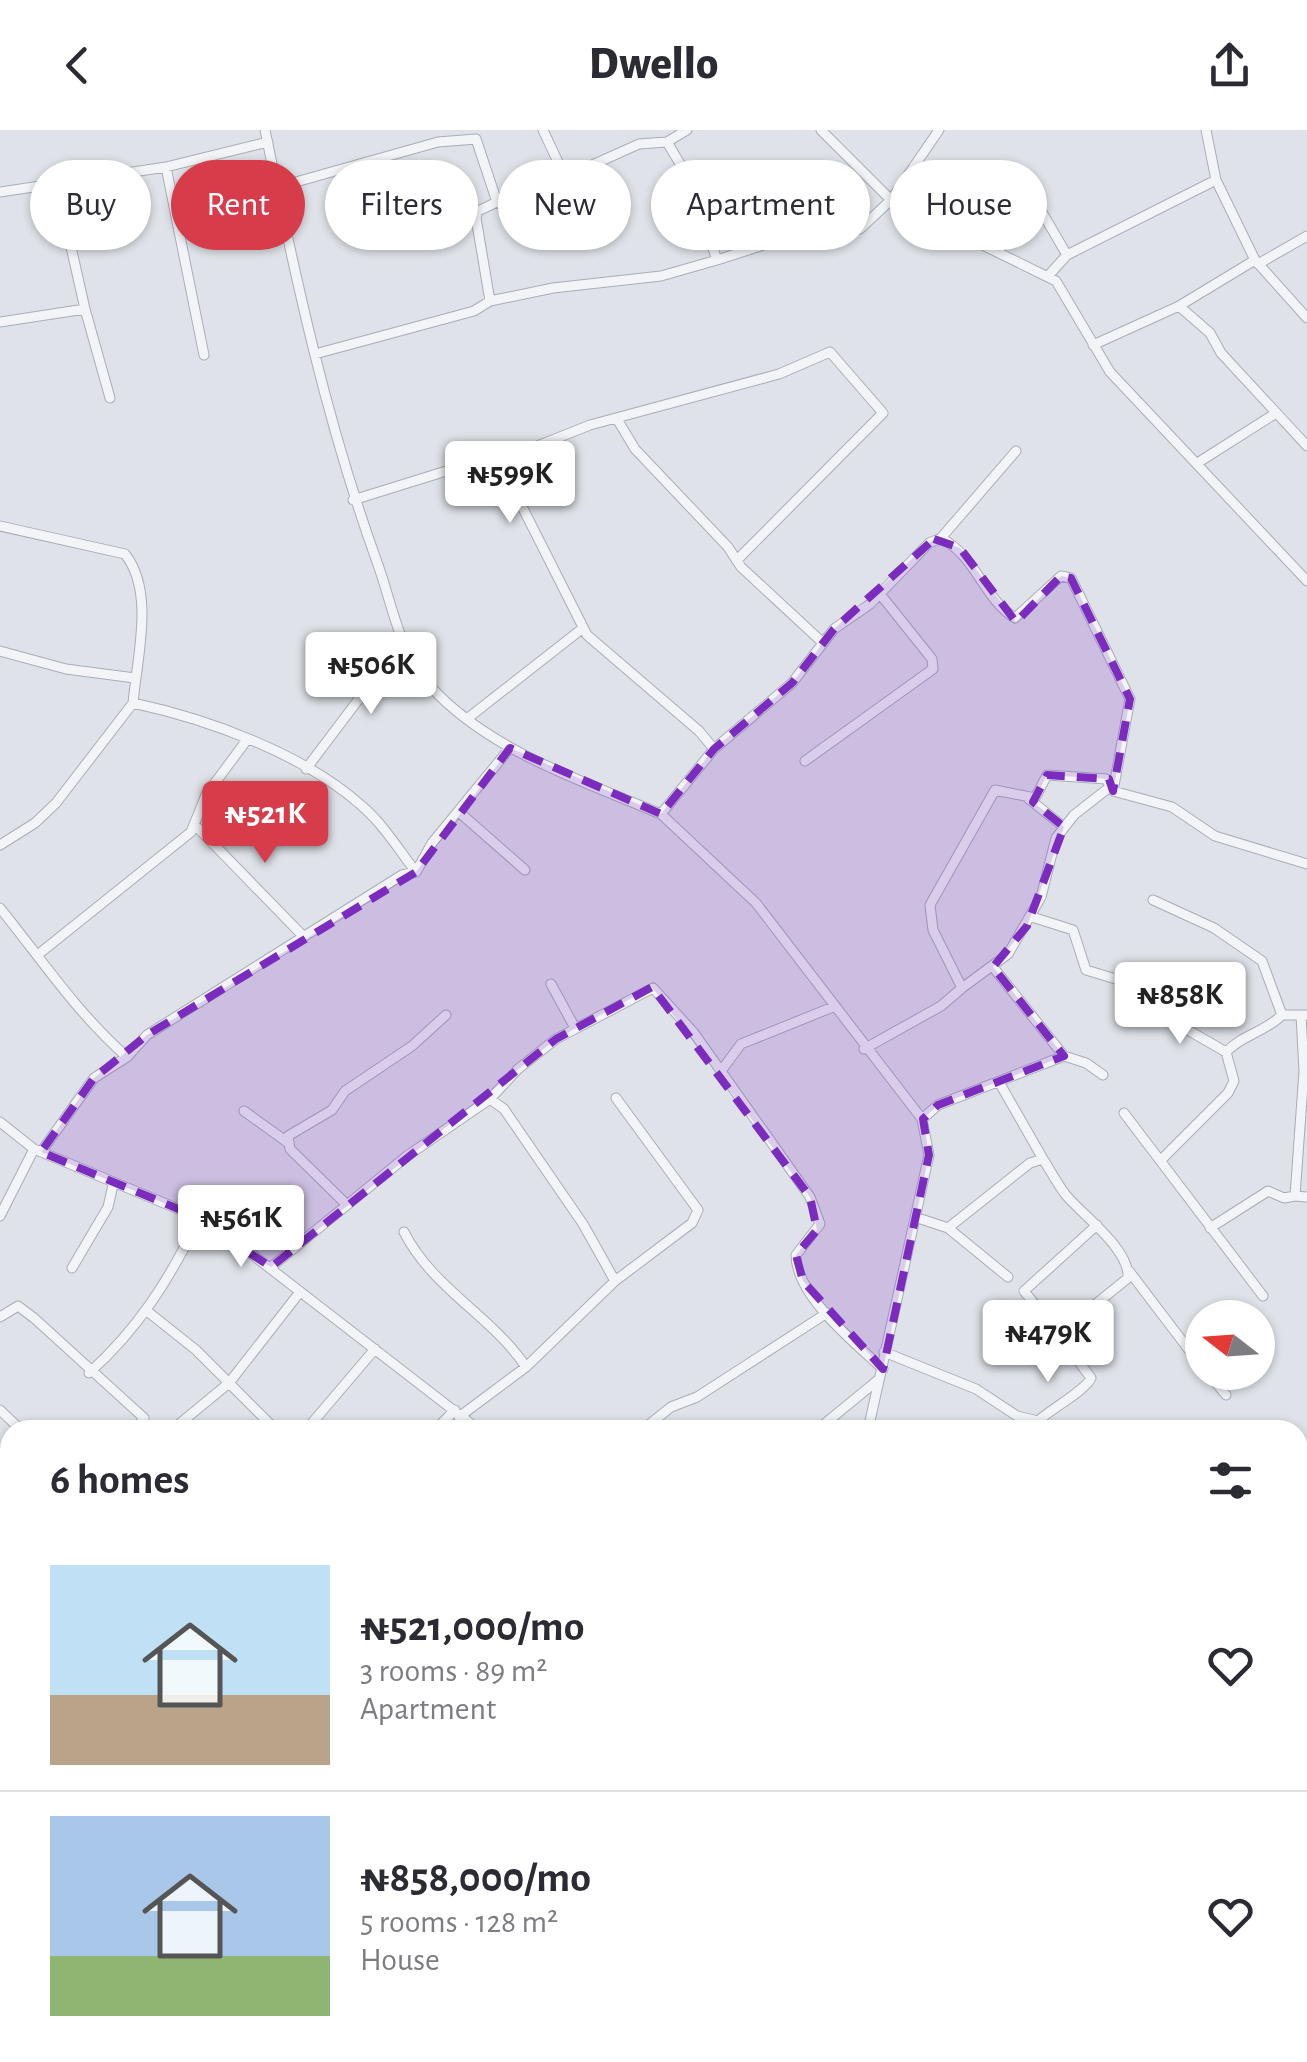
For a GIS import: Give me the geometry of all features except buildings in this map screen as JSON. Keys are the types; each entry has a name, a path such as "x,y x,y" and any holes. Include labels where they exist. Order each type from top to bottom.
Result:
{"street":[{"path":"265,130 272,160"},
{"path":"436,130 438,142"},
{"path":"543,130 558,160"},
{"path":"604,160 639,144 667,142 687,130"},
{"path":"822,130 890,199"},
{"path":"918,160 939,130"},
{"path":"1206,130 1216,180 1257,262 1307,318"},
{"path":"305,180 438,142 476,139 497,202 478,211 476,218 490,301"},
{"path":"151,169 268,142"},
{"path":"667,142 689,178 717,260"},
{"path":"166,167 204,356"},
{"path":"1048,276 1068,255 1216,180"},
{"path":"0,192 30,188"},
{"path":"315,354 474,311 490,301 553,288 660,276 804,232 860,229 890,201"},
{"path":"1047,220 1068,255"},
{"path":"1093,346 1179,306 1307,236"},
{"path":"72,250 110,398"},
{"path":"292,250 354,500 402,642 431,688 510,748 660,814 756,902 864,1049 922,1120 929,1156 870,1420"},
{"path":"994,250 1048,276 1062,289 1093,346 1152,418 1199,462 1307,582"},
{"path":"1179,306 1210,333 1221,353 1307,446"},
{"path":"0,322 85,309"},
{"path":"354,500 472,463 498,460 590,425 779,374 827,352 883,410 736,560"},
{"path":"1199,462 1276,413"},
{"path":"618,419 634,449 736,560 822,642"},
{"path":"660,814 714,749 792,683 822,642 880,594 929,542 941,538 1016,450"},
{"path":"498,460 583,628 714,749"},
{"path":"0,526 125,554 138,570 142,603 133,702 56,803 35,823 0,845"},
{"path":"864,1049 941,1006 1008,954 1032,917 1064,827 1112,788 1130,699 1070,578 1060,576 1015,618 998,604 960,548 941,538"},
{"path":"805,761 933,669 932,659 880,594"},
{"path":"468,718 583,628"},
{"path":"306,769 402,642"},
{"path":"0,651 66,669 135,678"},
{"path":"133,702 210,724 324,776 366,808 416,872"},
{"path":"40,954 191,832 206,795 246,741"},
{"path":"0,1216 37,1150 94,1078 127,1057 155,1030 402,875 416,872 510,748"},
{"path":"962,988 933,930 932,898 995,790 1029,799 1036,798 1047,775 1106,779 1112,788 1172,807 1215,836 1307,864"},
{"path":"1029,799 1064,827"},
{"path":"459,812 525,870"},
{"path":"194,824 304,937"},
{"path":"1153,900 1214,928 1262,962 1282,1014"},
{"path":"0,908 40,954 84,1019 127,1057"},
{"path":"1032,917 1074,930 1086,970 1129,984 1174,1022 1226,1052 1234,1080 1228,1093 1161,1160"},
{"path":"993,966 1064,1056 1086,1062 1103,1075"},
{"path":"550,984 575,1028"},
{"path":"270,1268 407,1156 490,1099 518,1068 575,1028 653,988 722,1072 810,1197 820,1224 796,1255 803,1281 844,1334 883,1369"},
{"path":"722,1072 741,1044 833,1007"},
{"path":"288,1142 288,1136 332,1110 345,1091 412,1046 446,1014"},
{"path":"1226,1052 1237,1040 1272,1025 1282,1014"},
{"path":"1282,1014 1304,1015 1295,1196"},
{"path":"922,1120 938,1105 1064,1056"},
{"path":"999,1082 1066,1195 1097,1225 1185,1344"},
{"path":"448,1420 526,1367 615,1281 692,1223 698,1210 694,1200 616,1098"},
{"path":"490,1099 504,1109 584,1224 615,1281"},
{"path":"244,1111 288,1142 348,1205"},
{"path":"1124,1112 1263,1296"},
{"path":"0,1122 37,1150 198,1220 270,1268 466,1420"},
{"path":"948,1228 1030,1163 1043,1159"},
{"path":"72,1268 108,1207 112,1185"},
{"path":"1210,1228 1258,1195 1268,1192 1284,1198 1307,1197"},
{"path":"918,1218 948,1228 1008,1277"},
{"path":"89,1372 147,1311 198,1220"},
{"path":"1039,1420 1058,1402 1086,1388 1091,1378 1024,1292 1097,1225"},
{"path":"404,1232 417,1258 466,1308 510,1343 526,1367"},
{"path":"1055,1329 1071,1324 1123,1286 1129,1272"},
{"path":"184,1420 229,1383 300,1292"},
{"path":"0,1316 9,1307 18,1306 143,1420"},
{"path":"147,1311 266,1420"},
{"path":"655,1420 827,1313"},
{"path":"315,1420 375,1349"},
{"path":"884,1352 976,1389 1017,1416 1034,1420"},
{"path":"829,1420 878,1380"},
{"path":"1222,1390 1226,1395"}],"highlighted area":[{"path":"934,539 960,548 1016,622 1061,576 1071,578 1130,699 1113,791 1109,779 1047,775 1033,802 1064,827 1027,926 993,967 1064,1056 938,1105 923,1119 929,1155 883,1369 803,1281 796,1255 817,1230 810,1197 652,987 556,1039 271,1267 188,1213 41,1152 94,1078 147,1035 416,872 510,748 661,814 714,749 792,683 834,629"}]}
